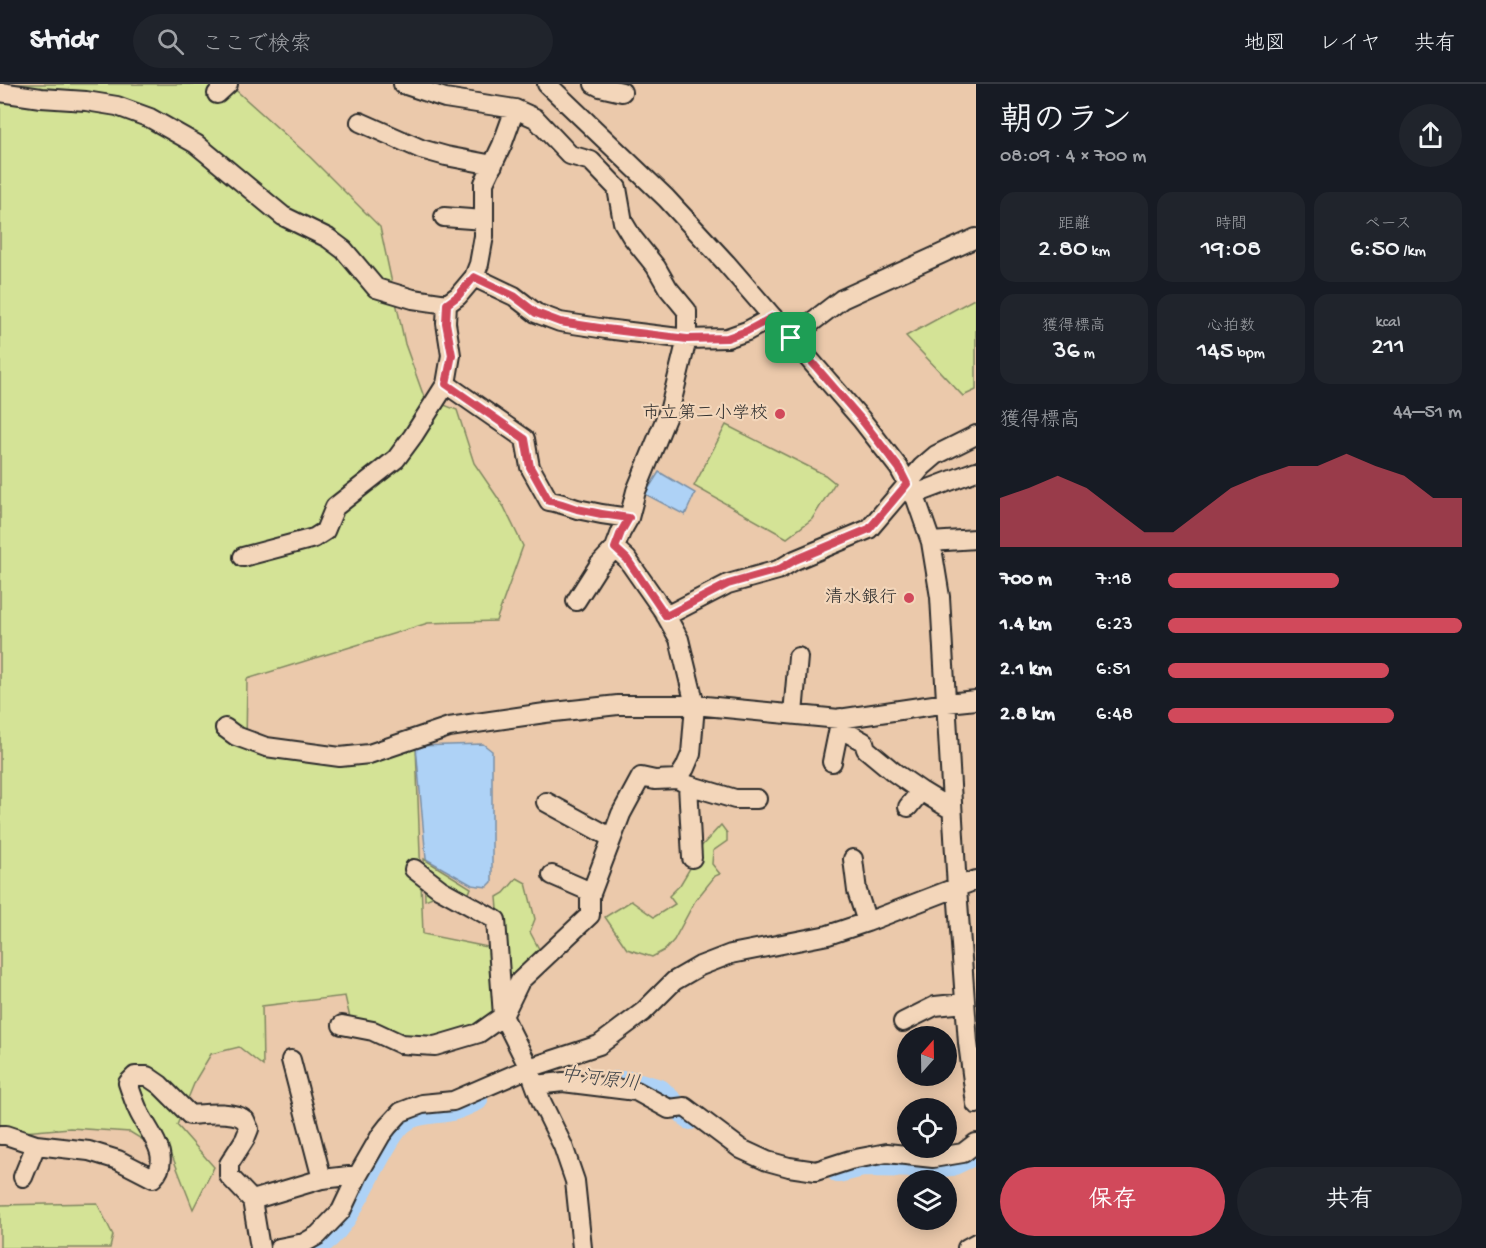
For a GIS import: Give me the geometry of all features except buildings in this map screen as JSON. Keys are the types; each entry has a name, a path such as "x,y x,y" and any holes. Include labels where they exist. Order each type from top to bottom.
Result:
{"street":[{"path":"403,84 445,98 515,109 535,118 570,155 591,161 617,188 623,222 656,267 668,288 687,311 687,339 670,408 636,491 629,518 615,548 599,566 576,601"},
{"path":"547,84 666,198 773,317 888,453 910,489 931,542 940,597 965,1004 976,1104"},
{"path":"594,84 622,92"},
{"path":"0,92 117,106 150,118 196,144 283,216 328,238 344,250 376,288 412,299 447,304 458,296 474,277 479,264 484,236 484,183 502,145 515,109"},
{"path":"360,122 421,149 493,165"},
{"path":"444,217 484,220"},
{"path":"791,338 842,299 976,238"},
{"path":"474,277 514,296 536,313 560,322 687,339 727,338 747,331 773,317"},
{"path":"243,557 314,538 325,531 335,507 396,459 446,384 452,355 446,323 447,304"},
{"path":"446,384 525,439 530,467 549,501 606,515 629,518"},
{"path":"666,616 728,584 778,570 795,560 869,529 910,489 922,467 936,455 976,435"},
{"path":"910,489 976,471"},
{"path":"931,542 976,539"},
{"path":"615,548 627,559 679,639 695,705 691,754 685,768 683,782 692,858"},
{"path":"793,714 798,657"},
{"path":"225,728 236,736 267,747 340,757 369,754 450,727 618,705 695,705 793,714 840,723 947,703 976,700"},
{"path":"832,762 840,723"},
{"path":"840,723 864,742 866,749 921,791 952,810"},
{"path":"342,1025 373,1031 401,1044 435,1046 479,1033 503,1016 520,981 590,915 591,892 621,814 641,777 683,782 735,799 758,800"},
{"path":"908,807 921,791"},
{"path":"546,802 612,838"},
{"path":"854,859 857,891 867,922"},
{"path":"414,869 440,889 496,920 503,1016 533,1076 542,1103 563,1146 575,1181 582,1248"},
{"path":"552,875 591,892"},
{"path":"279,1248 304,1243 318,1235 341,1212 358,1175 381,1135 401,1112 422,1104 453,1101 533,1076 599,1045 643,1012 674,981 700,966 731,954 828,935 976,880"},
{"path":"903,1022 934,1006 965,1004"},
{"path":"291,1060 322,1179"},
{"path":"0,1136 6,1135 36,1145 88,1151 118,1160 153,1178 158,1173 162,1161 159,1147 138,1111 128,1083 135,1076 147,1076 160,1085 190,1115 235,1114 246,1121 249,1130 229,1164 229,1176 252,1200 260,1248"},
{"path":"533,1076 636,1091 677,1108 741,1149 767,1161 789,1167 816,1171 850,1160 887,1153 933,1158 963,1153 976,1143"},
{"path":"23,1177 36,1145"},
{"path":"252,1200 322,1179 358,1175"},
{"path":"967,1248 976,1243"}],"green space":[{"path":"0,84 229,84 310,157 380,227 405,344 424,397 457,410 474,463 504,507 523,546 496,621 428,623 247,679 246,746 348,756 416,746 423,934 492,948 503,1011 459,1039 417,1045 352,1027 345,996 262,1006 263,1066 239,1047 211,1054 196,1079 177,1125 214,1167 193,1209 173,1158 130,1132 70,1128 0,1134"},
{"path":"976,298 976,390 963,396 906,336"},
{"path":"726,425 825,475 835,483 812,519 787,538 694,486"},
{"path":"721,825 727,833 727,841 713,851 712,864 720,874 715,876 695,901 674,940 665,950 652,957 627,949 605,917 631,901 654,917 675,904 669,896 680,885 698,850"},
{"path":"424,859 471,888 465,903 435,896 425,900"},
{"path":"517,878 526,883 535,919 530,932 539,949 526,971 505,997 497,897 504,893"},
{"path":"97,1203 113,1235 110,1248 0,1248 0,1205"}],"water":[{"path":"659,472 695,493 685,515 645,494"},
{"path":"483,744 492,751 492,882 487,887 472,885 426,859 416,746"}],"waterway":[{"name":"中河原川","path":"615,1082 633,1082 660,1090 690,1119"},
{"name":"中河原川","path":"310,1248 324,1242 348,1214 389,1139 404,1121 417,1115 454,1109 477,1100"},
{"name":"中河原川","path":"838,1172 863,1166 952,1165 971,1156"}],"place":[{"name":"市立第二小学校","path":"780,414"},
{"name":"清水銀行","path":"909,598"}],"route":[{"path":"474,277 514,296 536,313 560,322 687,339 727,338 747,331 773,317 791,338 861,419 899,468 907,484 869,529 795,560 778,570 728,584 666,616 627,559 615,548 629,518 606,515 549,501 530,467 525,439 446,384 452,355 446,323 447,304 458,296 474,277"}]}
